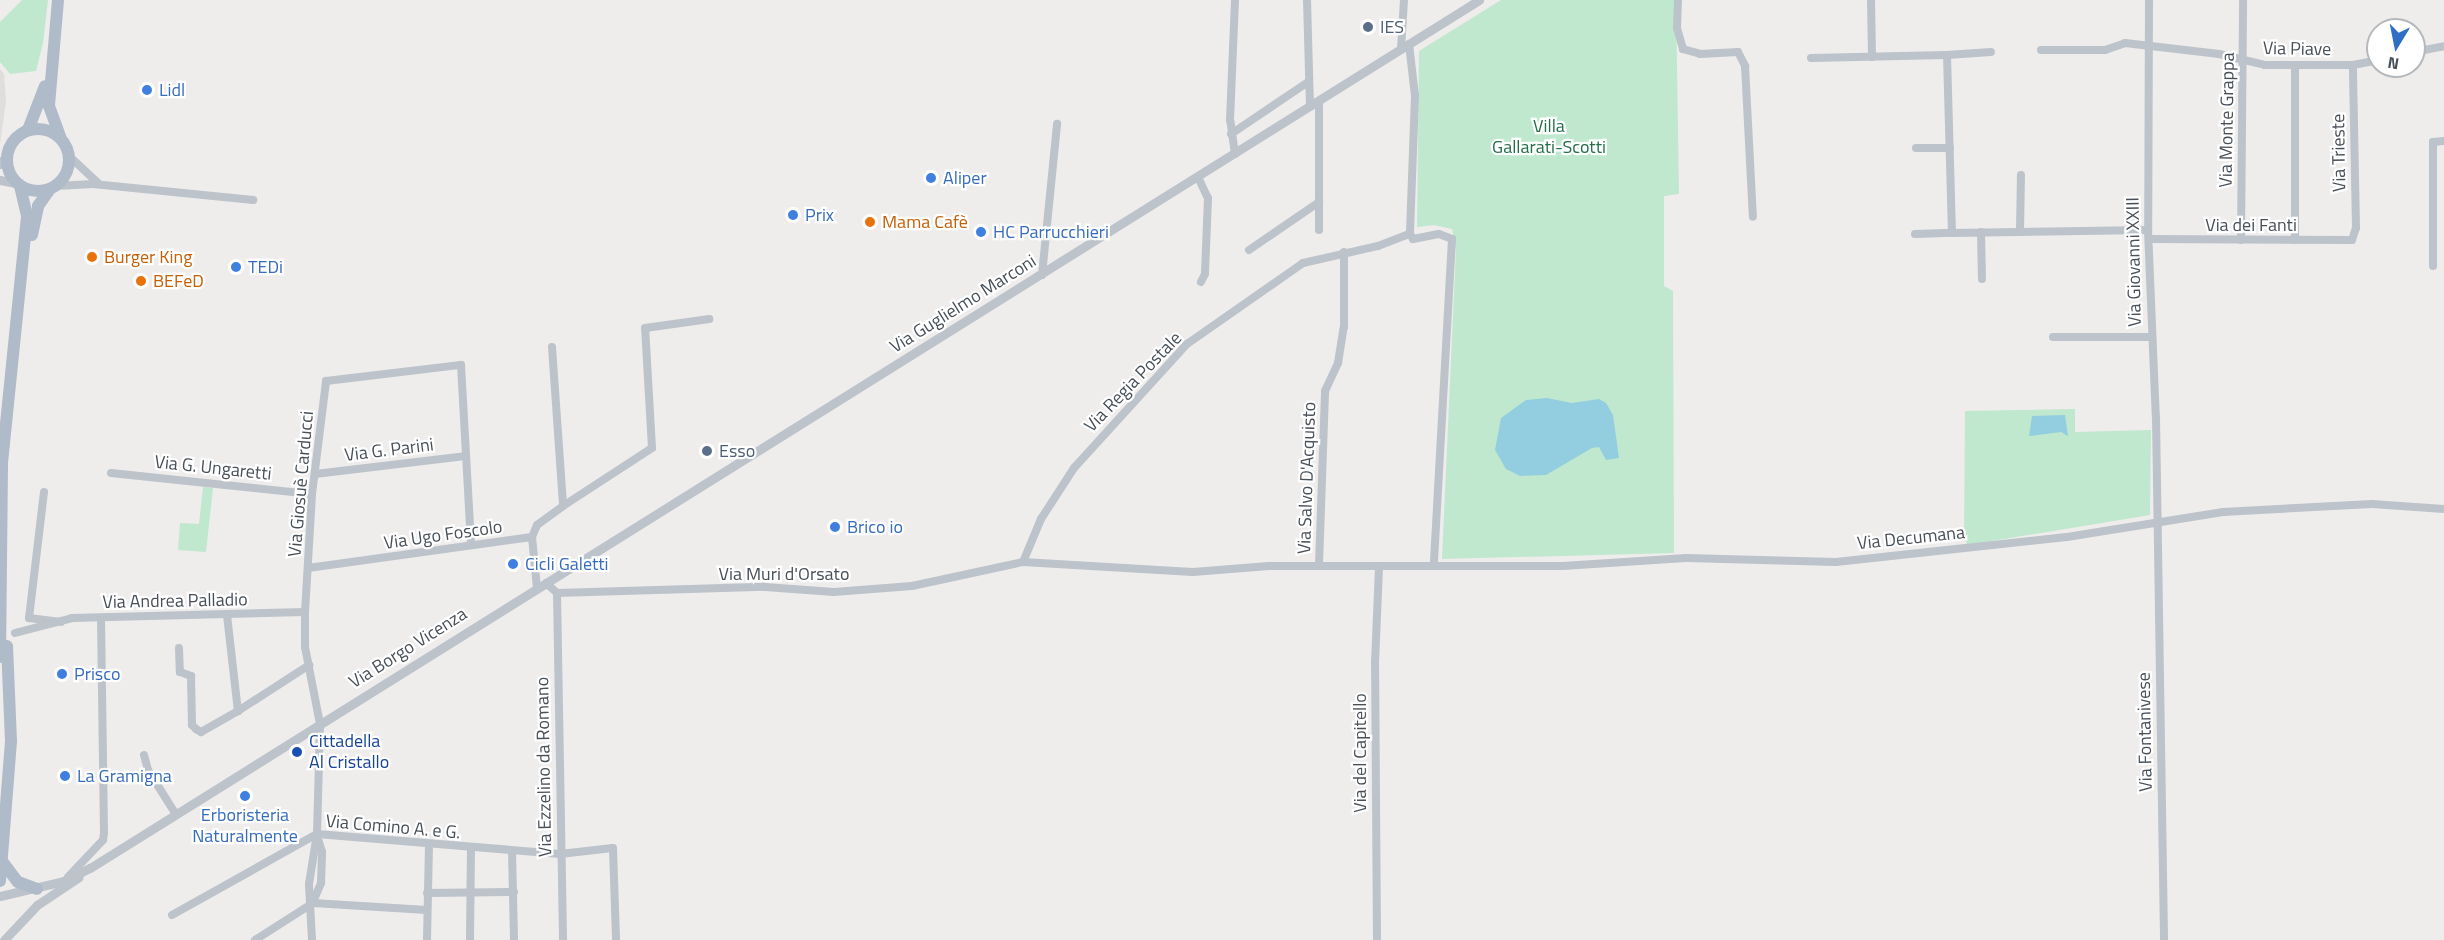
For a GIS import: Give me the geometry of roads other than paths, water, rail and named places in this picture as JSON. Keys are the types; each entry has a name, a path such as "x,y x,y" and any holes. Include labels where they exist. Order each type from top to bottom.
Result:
{"main road":[{"path":"21,275 38,206 67,171 69,156 49,108 51,62 58,0"},
{"path":"28,130 51,62"},
{"path":"0,582 2,463 27,213 18,184 3,160 14,140 28,130 45,130 60,138"},
{"path":"18,184 36,192 52,188"},
{"path":"0,576 0,657"},
{"path":"0,576 10,729 0,882"},
{"path":"2,861 18,882 37,889"}],"street":[{"path":"1235,0 1231,134 1235,154"},
{"path":"1307,0 1310,106"},
{"path":"1404,0 1405,46 1415,96 1410,234"},
{"name":"Via Guglielmo Marconi","path":"746,460 1319,101 1405,46 1463,5 1479,0"},
{"path":"1678,0 1677,28 1683,49 1700,54 1738,52 1745,66 1753,217"},
{"path":"1871,0 1872,57"},
{"name":"Via Giovanni XXIII","path":"2149,0 2146,44 2148,230 2157,524"},
{"name":"Via Monte Grappa","path":"2241,240 2243,0"},
{"name":"Via Piave","path":"2042,50 2105,50 2125,42 2219,54 2243,62 2295,66 2353,65 2366,62"},
{"path":"2426,50 2444,46"},
{"path":"1811,58 1947,56 1991,52"},
{"path":"1947,56 1952,233"},
{"name":"Via Trieste","path":"2352,240 2356,228 2353,65"},
{"path":"2295,66 2295,240"},
{"path":"1231,134 1308,82"},
{"path":"1319,101 1319,230"},
{"path":"1042,275 1057,124"},
{"path":"2433,266 2433,141 2444,141"},
{"path":"1916,148 1950,148"},
{"path":"69,156 81,171 102,184"},
{"path":"2017,231 2022,175"},
{"path":"1198,177 1208,198 1205,274 1201,282"},
{"path":"0,180 18,184"},
{"path":"52,188 102,184 252,200"},
{"path":"1249,250 1319,202"},
{"path":"1915,234 2148,230"},
{"path":"1982,232 1982,279"},
{"name":"Via Regia Postale","path":"1023,562 1041,519 1074,468 1187,344 1303,263 1378,246 1410,234 1413,239 1439,234 1452,239 1434,566"},
{"name":"Via dei Fanti","path":"2149,239 2352,240"},
{"name":"Via Salvo D'Acquisto","path":"1320,565 1325,391 1338,363 1344,327 1344,252"},
{"path":"537,588 532,537 537,525 652,448 645,328 709,319"},
{"path":"2053,337 2150,338"},
{"path":"552,347 563,506"},
{"name":"Via Giosuè Carducci","path":"312,940 313,903 309,884 316,834 320,724 309,664 305,612 312,494 326,381 461,365 465,456"},
{"path":"465,456 471,545"},
{"name":"Via G. Parini","path":"315,474 465,456"},
{"name":"Via Borgo Vicenza","path":"4,940 37,905 175,813 746,460"},
{"name":"Via G. Ungaretti","path":"111,473 312,494"},
{"path":"44,492 29,618 61,622"},
{"name":"Via Decumana","path":"1320,565 1563,566 1686,558 1836,562 2157,524 2223,512 2372,504 2444,509"},
{"name":"Via Fontanivese","path":"2157,524 2163,940"},
{"name":"Via Ugo Foscolo","path":"308,568 532,537"},
{"name":"Via Muri d'Orsato","path":"557,593 765,587 834,592 912,586 1023,562 1193,572 1320,565"},
{"name":"Via del Capitello","path":"1377,940 1375,663 1378,566"},
{"path":"546,583 557,593"},
{"name":"Via Ezzelino da Romano","path":"557,593 563,940"},
{"name":"Via Andrea Palladio","path":"15,633 61,622 101,618 305,612"},
{"path":"228,615 238,711"},
{"path":"64,881 103,840 104,833 101,618"},
{"path":"179,648 180,672 191,676 192,725 201,732 238,711 309,664"},
{"path":"144,755 148,770 175,813"},
{"name":"Via Comino A. e G.","path":"172,915 316,834 429,846 560,854 614,848 616,940"},
{"path":"427,940 429,846"},
{"path":"470,940 471,848"},
{"path":"512,851 514,940"},
{"name":"Via Borgo Vicenza","path":"0,896 64,881 90,868"},
{"path":"427,892 514,892"},
{"path":"255,940 313,903 427,910"}],"water":[{"path":"1547,398 1572,403 1599,399 1606,403 1613,415 1619,458 1606,460 1599,447 1592,448 1546,475 1520,476 1506,469 1495,450 1501,418 1526,400"},
{"path":"2065,415 2068,436 2061,432 2029,436 2032,416"}],"place":[{"name":"IES","path":"1368,27"},
{"name":"Lidl","path":"147,90"},
{"name":"Aliper","path":"931,178"},
{"name":"Prix","path":"793,215"},
{"name":"Mama Cafè","path":"870,222"},
{"name":"HC Parrucchieri","path":"981,232"},
{"name":"Burger King","path":"92,257"},
{"name":"TEDi","path":"236,267"},
{"name":"BEFeD","path":"141,281"},
{"name":"Esso","path":"707,451"},
{"name":"Brico io","path":"835,527"},
{"name":"Cicli Galetti","path":"513,564"},
{"name":"Prisco","path":"62,674"},
{"name":"Cittadella Al Cristallo","path":"297,752"},
{"name":"La Gramigna","path":"65,776"},
{"name":"Erboristeria Naturalmente","path":"245,796"}],"park label":[{"name":"Villa Gallarati-Scotti","path":"1549,137"}]}
